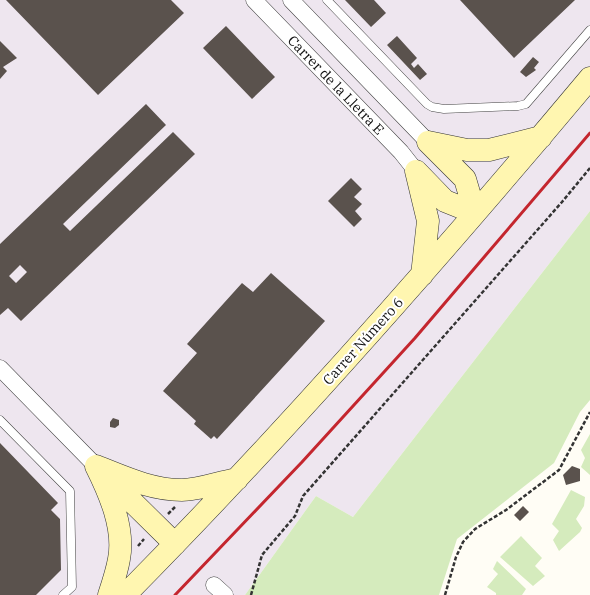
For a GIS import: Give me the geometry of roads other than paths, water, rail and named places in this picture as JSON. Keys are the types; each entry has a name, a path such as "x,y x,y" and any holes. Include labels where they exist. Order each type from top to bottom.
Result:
{"main road":[{"name":"Carrer Número 6","path":"125,595 236,479 422,275 590,78"},
{"path":"428,142 467,150 489,150 541,137"},
{"path":"428,142 465,179 475,213"},
{"path":"416,171 445,201 475,213"},
{"path":"416,171 428,221 422,275"},
{"path":"96,466 141,484 159,489 183,490 236,479"},
{"path":"96,466 175,544"},
{"path":"96,466 106,487 117,524 119,538 120,558 109,595"}],"street":[{"name":"Carrer de la Lletra E","path":"254,0 401,152 416,171"},
{"name":"Carrer de la Lletra E","path":"291,0 428,142"},
{"path":"0,368 96,466"}],"lane":[{"path":"327,0 427,104 432,107 444,109 518,106 526,104 590,30"},
{"path":"0,420 70,491 72,587 63,595"}],"railway":[{"path":"175,595 302,462 415,338 590,133"}]}
